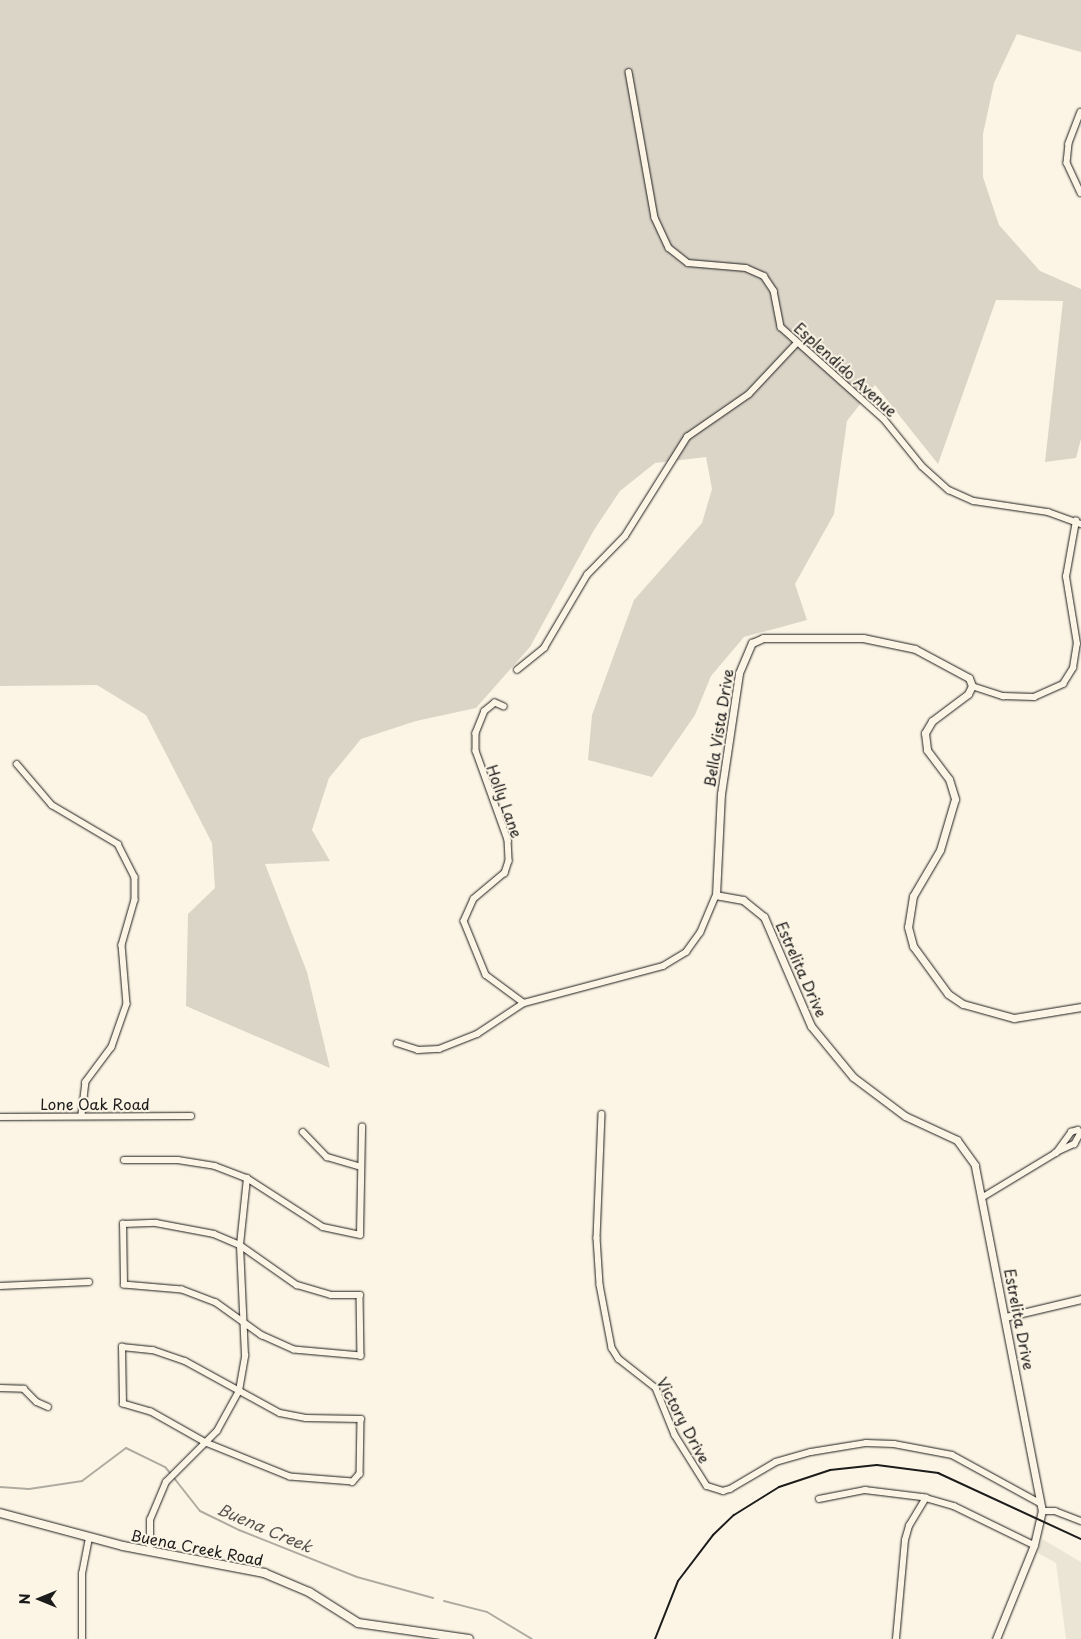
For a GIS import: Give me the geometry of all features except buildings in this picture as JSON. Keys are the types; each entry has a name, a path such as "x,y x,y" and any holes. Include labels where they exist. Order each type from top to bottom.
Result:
{"main road":[{"name":"Buena Creek Road","path":"0,1513 89,1538 150,1552 264,1573 309,1592 358,1623 469,1639"}],"street":[{"name":"Esplendido Avenue","path":"629,72 655,218 663,238 688,263 746,268 764,276 774,291 781,327 796,344 884,419 931,476 949,490 974,500 1048,512 1079,523"},
{"path":"1081,112 1069,144 1067,163 1081,193"},
{"path":"517,670 544,648 588,575 613,550 687,437 749,394 796,344"},
{"path":"1079,523 1066,577 1077,644 1073,668 1063,684 1034,697 1003,696 972,686 968,694 932,721 926,733 927,750 949,779 955,803 940,850 913,896 908,927 913,946 948,994 972,1007 1025,1018 1081,1007"},
{"name":"Bella Vista Drive","path":"716,895 721,794 739,673 752,643 763,638 863,638 915,649 944,661 969,678 972,686"},
{"name":"Holly Lane","path":"504,707 495,703 485,711 476,733 476,751 508,840 510,861 503,876 474,899 464,922 486,975 524,1003"},
{"path":"17,764 52,805 118,844 130,860 135,877 135,900 122,945 126,1012 112,1047 86,1082 82,1116"},
{"path":"396,1043 418,1050 439,1049 477,1034 524,1003 663,966 686,952 700,933 716,895"},
{"name":"Estrelita Drive","path":"716,895 743,900 756,908 764,917 811,1026 841,1064 905,1116 957,1140 975,1164 983,1197 1042,1511 1034,1545 996,1639"},
{"name":"Victory Drive","path":"602,1114 597,1238 600,1285 612,1348 619,1359 656,1388 675,1435 707,1486 723,1491 730,1489 776,1462 811,1452 866,1443 894,1444 952,1456 1040,1503"},
{"name":"Lone Oak Road","path":"0,1117 191,1116"},
{"path":"124,1160 178,1160 215,1166 247,1178 323,1227 360,1235 362,1127"},
{"path":"983,1197 1056,1153 1075,1144 1081,1133 1078,1130 1071,1132 1056,1153"},
{"path":"303,1132 327,1156 361,1167"},
{"path":"150,1552 154,1505 169,1479 206,1443 239,1391 245,1356 240,1320 240,1245 247,1178"},
{"path":"156,1223 214,1234 240,1245 297,1285 331,1296 360,1296 360,1356 294,1350 262,1336 240,1320 216,1304 182,1290 124,1285 123,1224 156,1223"},
{"path":"0,1286 88,1282"},
{"path":"1005,1316 1081,1299"},
{"path":"122,1347 165,1353 280,1413 306,1418 362,1419 360,1474 353,1482 290,1477 206,1443 151,1412 123,1404 122,1347"},
{"path":"0,1388 24,1388 37,1402 48,1407"},
{"path":"819,1499 865,1490 926,1498 954,1506 1034,1545"},
{"path":"896,1639 905,1540 909,1526 926,1498"},
{"path":"1042,1511 1055,1511 1081,1522"},
{"path":"82,1639 82,1574 89,1538"}],"shaded area":[{"path":"0,0 1081,0 1081,52 1017,34 994,83 983,134 983,177 999,225 1040,271 1081,289 1081,439 1076,458 1045,462 1063,301 996,300 938,464 875,385 847,421 834,514 795,584 807,620 744,637 711,676 695,715 652,777 588,760 592,715 634,600 702,523 712,489 706,457 655,463 620,491 594,530 530,647 476,708 416,721 361,739 329,778 312,830 330,861 265,864 307,972 330,1068 186,1006 188,914 215,888 212,843 146,715 97,685 0,686"},
{"path":"1042,1539 1081,1562 1081,1639 1066,1639 1056,1563 1038,1553"}],"waterway":[{"name":"Buena Creek","path":"0,1487 29,1489 82,1481 126,1448 165,1467 171,1474"},
{"name":"Buena Creek","path":"174,1478 200,1511 239,1530 357,1577 433,1598"},
{"name":"Buena Creek","path":"444,1601 487,1612 532,1639"}],"railway":[{"path":"655,1639 678,1581 713,1535 734,1515 779,1487 830,1470 877,1465 938,1473 1081,1539"}]}
